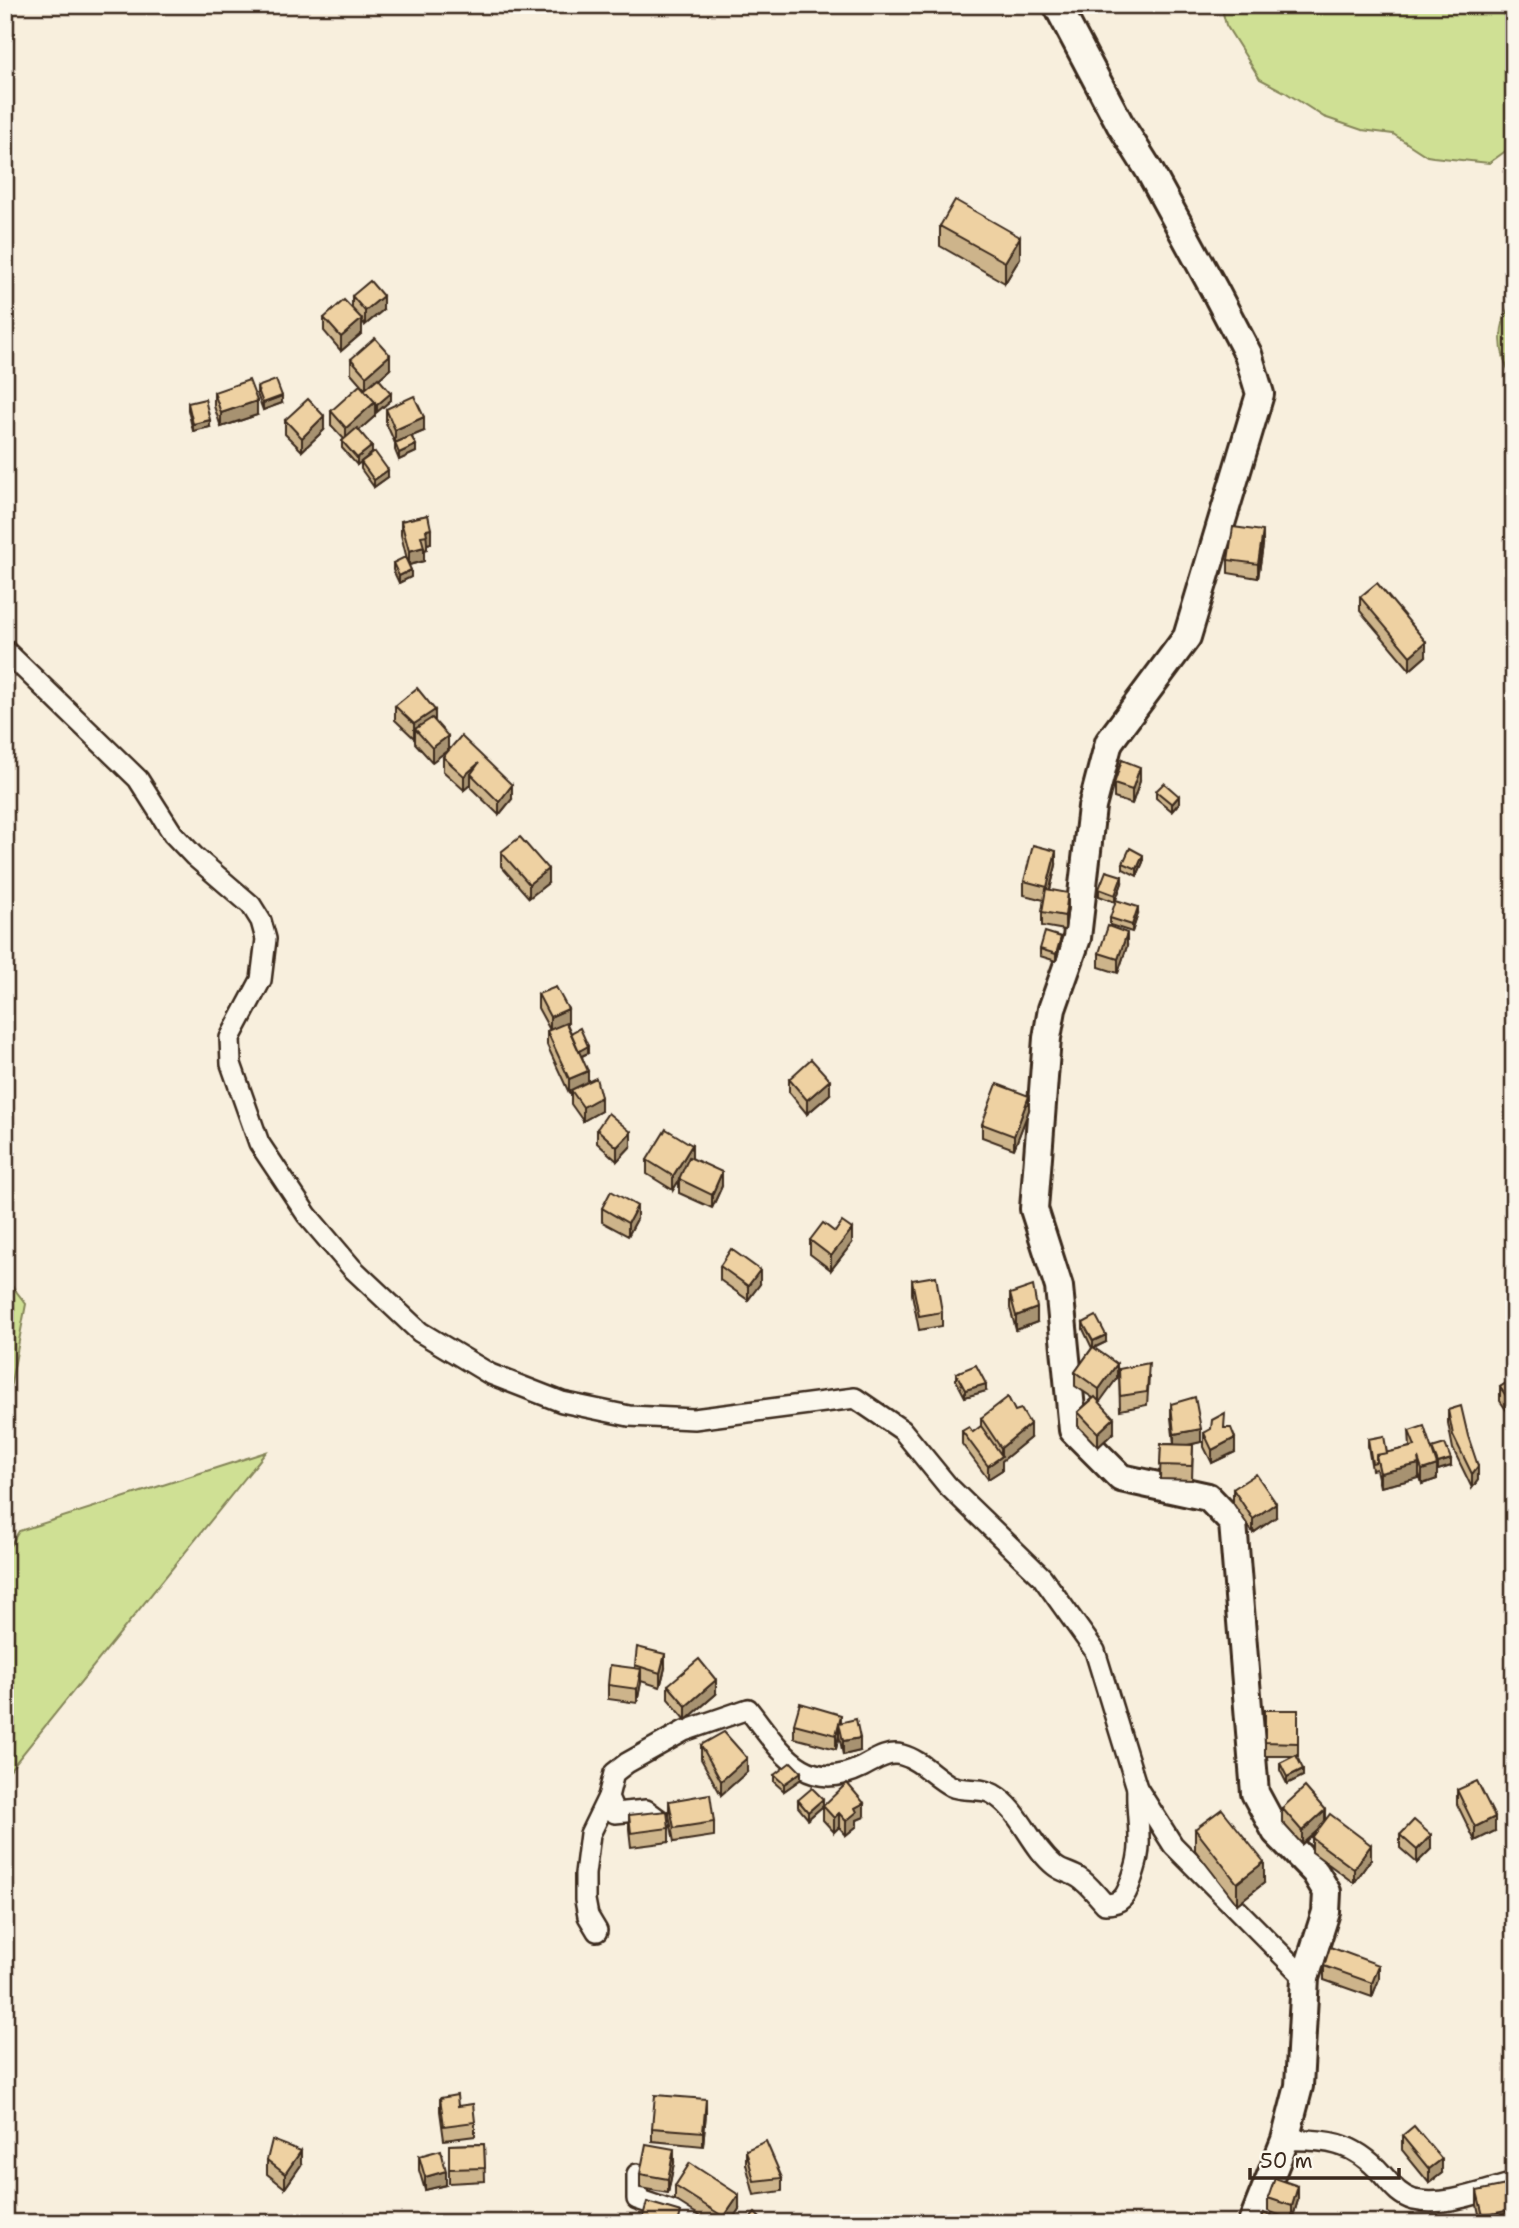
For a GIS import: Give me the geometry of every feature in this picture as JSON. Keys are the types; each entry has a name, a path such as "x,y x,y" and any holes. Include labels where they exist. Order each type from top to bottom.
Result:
{"main road":[{"path":"1057,5 1248,354 1260,394 1187,637 1109,742 1093,807 1077,938 1052,1009 1047,1038 1034,1209 1059,1286 1073,1430 1121,1478 1208,1497 1233,1524 1255,1793 1276,1832 1315,1872 1327,1892 1326,1912 1305,1978 1299,2086 1285,2140 1252,2223"}],"street":[{"path":"5,650 138,779 173,834 194,856 251,905 261,921 266,939 261,980 230,1038 231,1064 259,1143 307,1215 352,1268 420,1332 490,1374 562,1402 629,1416 694,1419 855,1398 893,1423 902,1430 947,1485 1042,1577 1095,1651 1137,1788 1173,1845 1305,1978"},
{"path":"597,1931 588,1916 585,1874 590,1833 608,1797 614,1773 684,1731 748,1709 787,1758 810,1774 829,1776 849,1773 886,1755 901,1755 916,1761 953,1787 991,1793 1009,1806 1056,1867 1080,1878 1105,1904 1116,1904 1125,1897 1138,1859 1137,1788"},
{"path":"608,1797 615,1812 646,1810 662,1821"},
{"path":"1285,2140 1318,2139 1357,2151 1380,2171 1396,2191 1412,2200 1451,2200 1514,2183"},
{"path":"637,2174 637,2199 687,2216 698,2223"}],"green space":[{"path":"1221,5 1514,5 1514,145 1489,163 1433,157 1427,156 1393,134 1362,130 1324,117 1260,79 1226,25"},
{"path":"1514,297 1514,381 1504,360 1501,339 1504,318"},
{"path":"5,1277 26,1304 5,1415"},
{"path":"266,1452 5,1776 5,1554 19,1531"}],"building":[{"path":"955,200 1020,237 1005,262 940,226"},
{"path":"370,281 383,296 365,311 352,296"},
{"path":"344,300 362,319 341,337 324,318"},
{"path":"375,338 390,355 366,376 351,359"},
{"path":"378,378 391,393 377,405 364,390"},
{"path":"249,380 257,401 221,413 214,392"},
{"path":"276,380 282,396 263,403 257,387"},
{"path":"360,385 375,402 346,428 331,411"},
{"path":"414,396 424,417 395,430 386,409"},
{"path":"205,399 210,420 193,424 188,403"},
{"path":"308,399 324,416 302,438 285,420"},
{"path":"357,428 372,446 357,458 342,441"},
{"path":"411,436 416,445 399,453 395,443"},
{"path":"375,452 388,470 374,480 361,462"},
{"path":"428,515 431,529 426,530 427,535 421,536 424,547 409,551 401,521"},
{"path":"1233,527 1263,531 1258,564 1228,560"},
{"path":"405,557 411,570 399,576 393,563"},
{"path":"1377,583 1426,642 1410,656 1360,597"},
{"path":"417,688 435,710 414,724 395,706"},
{"path":"432,718 448,736 432,748 415,729"},
{"path":"461,736 512,785 499,802 471,774 479,763 464,776 443,757"},
{"path":"1122,760 1140,767 1132,790 1114,784"},
{"path":"1164,783 1179,796 1172,804 1156,791"},
{"path":"520,837 548,869 529,884 501,852"},
{"path":"1033,845 1056,851 1047,887 1024,881"},
{"path":"1130,848 1143,855 1137,869 1123,863"},
{"path":"1106,871 1122,876 1115,895 1099,889"},
{"path":"1046,889 1068,893 1065,916 1042,912"},
{"path":"1116,900 1138,907 1132,925 1110,918"},
{"path":"1108,926 1127,933 1118,959 1099,953"},
{"path":"1045,932 1061,937 1056,954 1040,949"},
{"path":"556,987 568,1009 550,1017 538,994"},
{"path":"566,1023 588,1071 569,1079 547,1031"},
{"path":"580,1028 588,1046 579,1051 571,1033"},
{"path":"811,1059 830,1080 807,1100 789,1079"},
{"path":"596,1078 601,1097 583,1107 571,1090"},
{"path":"997,1084 1029,1096 1014,1136 982,1124"},
{"path":"608,1113 631,1132 617,1147 597,1129"},
{"path":"666,1129 692,1145 673,1176 647,1160"},
{"path":"689,1157 722,1172 712,1195 679,1179"},
{"path":"611,1191 637,1206 628,1223 602,1208"},
{"path":"842,1222 852,1229 831,1256 810,1240 823,1223 835,1232"},
{"path":"731,1249 760,1270 748,1286 720,1266"},
{"path":"936,1276 942,1312 919,1316 912,1280"},
{"path":"1033,1286 1037,1308 1016,1316 1010,1294"},
{"path":"1096,1316 1106,1335 1093,1341 1083,1323"},
{"path":"1093,1347 1117,1364 1099,1389 1075,1372"},
{"path":"1149,1363 1147,1392 1120,1396 1119,1369"},
{"path":"976,1365 986,1384 965,1390 956,1373"},
{"path":"1514,1378 1514,1407 1500,1387"},
{"path":"1008,1397 1015,1411 1021,1409 1030,1424 1001,1448 981,1418"},
{"path":"1095,1397 1114,1418 1098,1433 1078,1412"},
{"path":"1195,1397 1201,1429 1174,1434 1171,1404"},
{"path":"1461,1406 1478,1466 1472,1474 1453,1435 1448,1410"},
{"path":"1225,1413 1224,1428 1231,1428 1235,1438 1212,1450 1204,1433 1211,1429 1212,1420"},
{"path":"981,1426 1002,1456 988,1466 962,1431 969,1427 973,1432"},
{"path":"1424,1426 1437,1465 1422,1470 1418,1458 1419,1464 1380,1473 1376,1455 1415,1446 1409,1431"},
{"path":"1384,1436 1387,1453 1376,1455 1376,1462 1372,1463 1368,1439"},
{"path":"1161,1444 1193,1445 1192,1466 1160,1465"},
{"path":"1445,1444 1451,1459 1438,1463 1432,1448"},
{"path":"1256,1474 1276,1503 1253,1519 1233,1489"},
{"path":"637,1647 665,1654 660,1673 635,1665"},
{"path":"699,1659 716,1680 686,1706 668,1685"},
{"path":"610,1665 641,1669 637,1689 608,1685"},
{"path":"800,1703 841,1715 836,1735 794,1724"},
{"path":"1265,1710 1298,1710 1298,1743 1265,1742"},
{"path":"856,1719 860,1738 843,1741 839,1723"},
{"path":"724,1732 747,1758 721,1781 701,1745"},
{"path":"1296,1755 1303,1769 1287,1777 1280,1763"},
{"path":"791,1762 801,1772 784,1784 774,1775"},
{"path":"1477,1781 1495,1817 1475,1827 1457,1790"},
{"path":"847,1783 864,1803 855,1808 857,1812 846,1821 839,1813 834,1818 823,1806"},
{"path":"1305,1787 1325,1810 1302,1831 1282,1808"},
{"path":"812,1788 823,1799 808,1812 798,1800"},
{"path":"710,1794 714,1822 674,1828 669,1801"},
{"path":"1222,1809 1264,1862 1237,1883 1195,1829"},
{"path":"667,1811 669,1828 631,1833 629,1815"},
{"path":"1330,1814 1371,1845 1354,1869 1312,1838"},
{"path":"1414,1820 1431,1835 1417,1850 1400,1835"},
{"path":"1330,1947 1379,1965 1372,1983 1324,1966"},
{"path":"457,2095 458,2106 473,2104 475,2122 444,2126 440,2098"},
{"path":"655,2095 706,2099 703,2132 652,2128"},
{"path":"1414,2126 1442,2159 1429,2169 1402,2136"},
{"path":"272,2140 301,2151 285,2174 267,2160"},
{"path":"766,2141 782,2178 754,2181 746,2150"},
{"path":"484,2144 485,2168 449,2169 449,2145"},
{"path":"646,2144 674,2149 668,2179 640,2174"},
{"path":"441,2150 446,2171 425,2177 419,2156"},
{"path":"690,2163 739,2195 724,2217 675,2186"},
{"path":"1275,2178 1298,2186 1292,2206 1268,2198"},
{"path":"1511,2184 1514,2209 1483,2216 1477,2191"},
{"path":"647,2202 681,2212 678,2223 641,2223"},
{"path":"755,2213 765,2223 746,2223"},
{"path":"1264,2213 1282,2223 1259,2223"}]}
